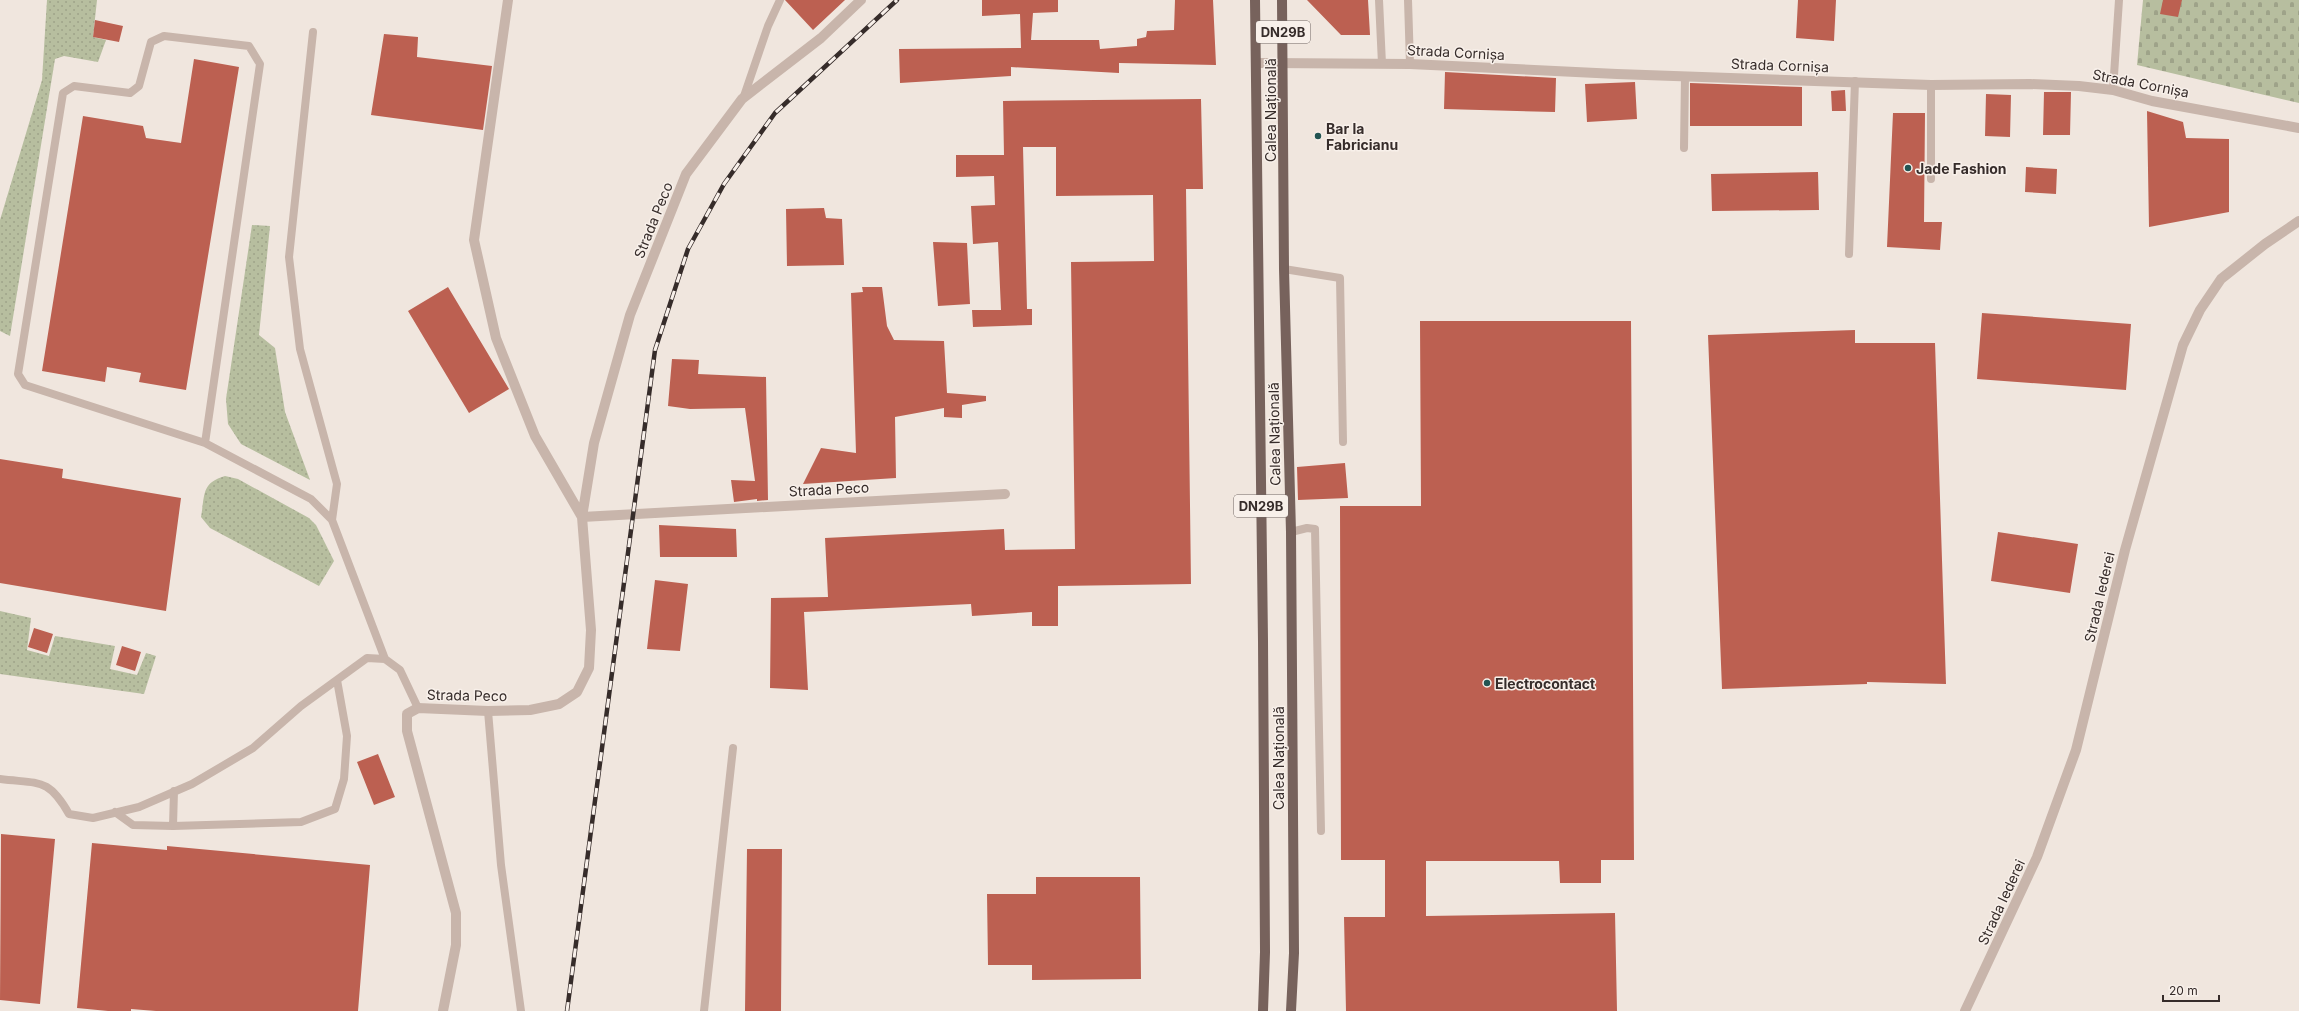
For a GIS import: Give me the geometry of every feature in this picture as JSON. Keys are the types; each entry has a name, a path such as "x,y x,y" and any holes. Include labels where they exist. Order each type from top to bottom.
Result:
{"main road":[{"name":"Calea Națională","path":"1255,0 1263,641 1265,952 1263,1011"},
{"name":"Calea Națională","path":"1282,0 1284,269 1291,532 1294,946 1291,1011"}],"street":[{"name":"Strada Peco","path":"508,0 474,240 496,338 535,436 582,517"},
{"name":"Strada Peco","path":"443,1011 456,945 456,913 407,731 408,714 418,708 488,711 530,710 559,704 577,692 589,668 591,630 582,517 594,444 630,315 686,174 742,99 821,38 861,0"},
{"name":"Strada Cornișa","path":"1256,63 1410,64 1931,85 2030,84 2085,86 2113,90 2152,100 2299,128"},
{"name":"Strada Iederei","path":"1965,1011 2037,857 2076,750 2125,550 2183,345 2200,310 2221,279 2265,244 2299,221"},
{"name":"Strada Peco","path":"582,517 1005,494"}],"lane":[{"path":"742,99 768,26 780,0"},
{"path":"1379,0 1382,64"},
{"path":"1408,0 1410,64"},
{"path":"2113,90 2119,0"},
{"path":"313,32 289,257 300,349 336,484 332,520"},
{"path":"205,443 260,64 250,46 164,36 151,42 140,86 130,93 74,86 63,93 18,374 25,385 205,443 311,499 332,520 385,659 400,670 418,708"},
{"path":"1684,148 1685,76"},
{"path":"1849,254 1855,81"},
{"path":"1930,179 1931,85"},
{"path":"1284,269 1340,278 1343,442"},
{"path":"1291,532 1307,528 1315,529 1321,831"},
{"path":"0,779 45,784 58,794 69,814 93,818 139,806 192,784 253,748 301,706 367,658 385,659"},
{"path":"115,812 133,825 174,826 301,822 334,808 344,779 347,736 337,680"},
{"path":"488,711 501,865 520,1011"},
{"path":"704,1011 733,748"},
{"path":"174,792 174,826"}],"green space":[{"path":"47,0 97,0 93,37 106,40 98,62 64,56 55,59 10,336 0,331 0,220 42,80"},
{"path":"2143,0 2299,0 2299,103 2137,65"},
{"path":"252,225 270,226 259,335 275,348 285,412 310,480 241,444 228,424 226,399"},
{"path":"225,476 238,479 309,518 316,525 334,561 319,586 210,528 201,517 204,496 208,486 212,482"},
{"path":"0,611 31,618 27,650 49,656 55,636 115,646 110,669 137,675 146,653 156,656 144,694 0,674"}],"building":[{"path":"785,0 845,0 813,30"},
{"path":"982,0 1058,0 1058,12 1033,13 1031,40 1099,40 1100,49 1137,46 1137,39 1146,37 1147,31 1174,30 1175,0 1213,0 1216,65 1119,63 1119,73 1011,67 1011,76 900,83 899,49 1021,48 1020,14 982,16"},
{"path":"1307,0 1368,0 1370,35 1341,35"},
{"path":"1798,0 1836,0 1834,41 1796,38"},
{"path":"2163,0 2182,0 2178,17 2160,14"},
{"path":"95,20 123,26 119,42 93,37"},
{"path":"384,34 418,37 417,57 492,66 483,130 371,115"},
{"path":"194,59 239,67 186,390 139,382 141,373 107,367 105,382 42,371 83,116 143,126 146,138 181,143"},
{"path":"1445,72 1556,78 1555,112 1444,109"},
{"path":"1635,82 1637,119 1587,122 1585,84"},
{"path":"1690,83 1802,87 1802,126 1690,126"},
{"path":"1845,90 1846,111 1832,111 1831,91"},
{"path":"2044,92 2071,92 2070,135 2043,135"},
{"path":"1986,94 2011,95 2010,137 1985,136"},
{"path":"1201,99 1203,189 1186,189 1191,584 1058,586 1058,626 1032,626 1032,612 972,616 971,604 804,612 808,690 770,688 771,598 828,597 825,538 1004,529 1005,550 1075,549 1071,262 1154,261 1153,195 1056,196 1056,147 1023,147 1027,309 1032,309 1032,325 973,327 972,310 1001,310 998,242 973,244 971,206 995,205 994,176 956,177 956,155 1004,155 1003,101"},
{"path":"2147,111 2183,122 2186,138 2229,139 2229,212 2149,227"},
{"name":"Jade Fashion","path":"1893,113 1925,113 1924,222 1942,222 1940,250 1887,247"},
{"path":"2026,167 2057,169 2056,194 2025,192"},
{"path":"1818,172 1819,210 1712,211 1711,174"},
{"path":"824,208 826,218 842,219 844,265 787,266 786,209"},
{"path":"933,242 967,243 970,304 938,306"},
{"path":"448,287 509,389 469,413 408,311"},
{"path":"862,287 882,287 887,326 894,340 944,341 947,393 986,396 986,401 962,405 962,418 944,417 944,408 895,417 896,478 803,484 821,448 856,453 851,293 863,292"},
{"path":"1982,313 2131,324 2126,390 1977,379"},
{"name":"Electrocontact","path":"1420,321 1631,321 1634,860 1601,860 1601,883 1560,883 1559,861 1426,861 1426,916 1615,913 1617,1011 1346,1011 1344,917 1385,917 1385,860 1341,860 1340,506 1421,506"},
{"path":"1855,330 1855,343 1935,343 1946,684 1867,682 1867,684 1722,689 1708,335"},
{"path":"672,359 699,360 698,374 766,377 768,500 757,501 757,499 734,502 731,480 755,481 745,408 690,409 668,406"},
{"path":"0,459 63,469 62,478 181,498 166,611 0,583"},
{"path":"1345,463 1348,498 1298,500 1297,467"},
{"path":"659,525 736,529 737,557 660,557"},
{"path":"1998,532 2078,544 2070,593 1991,581"},
{"path":"655,580 688,584 680,651 647,649"},
{"path":"34,628 53,634 47,653 28,647"},
{"path":"122,646 141,652 135,671 116,665"},
{"path":"378,754 395,797 374,805 357,762"},
{"path":"1,834 55,839 40,1004 0,1000"},
{"path":"92,843 167,850 167,846 370,865 358,1011 156,1011 131,1009 131,1011 108,1011 77,1008"},
{"path":"747,849 782,849 781,1011 745,1011"},
{"path":"1036,877 1140,877 1141,979 1032,980 1032,965 988,965 987,894 1036,894"}],"railway":[{"path":"567,1011 655,350 688,249 724,184 775,113 897,0"}],"place":[{"name":"Bar la Fabricianu","path":"1318,136"},
{"name":"Jade Fashion","path":"1908,168"},
{"name":"Electrocontact","path":"1487,683"}]}
